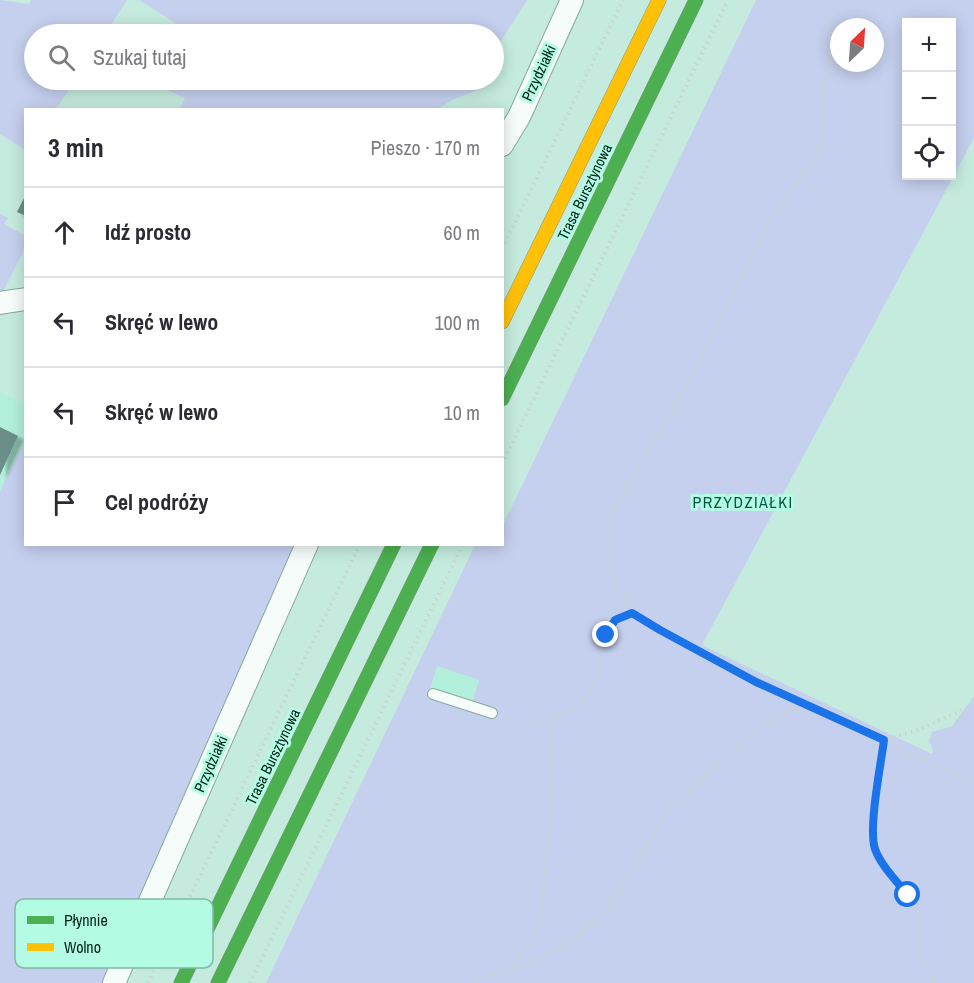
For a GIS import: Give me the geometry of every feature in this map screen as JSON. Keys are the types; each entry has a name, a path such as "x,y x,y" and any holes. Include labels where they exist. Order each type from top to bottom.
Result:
{"main road":[{"name":"Trasa Bursztynowa","path":"504,318 659,0"},
{"name":"Trasa Bursztynowa","path":"504,395 696,0"},
{"name":"Trasa Bursztynowa","path":"213,917 393,546"},
{"path":"218,983 431,546"},
{"name":"Trasa Bursztynowa","path":"181,983 188,968"}],"street":[{"name":"Przydziałki","path":"504,142 519,117 572,0"},
{"path":"0,303 24,299"},
{"name":"Przydziałki","path":"151,899 306,546"},
{"name":"Przydziałki","path":"114,983 121,968"}],"lane":[{"path":"433,693 492,713"}],"path":[{"path":"504,245 623,0"},
{"path":"504,460 728,0"},
{"path":"830,46 820,148 770,223 680,397 634,473 608,522 613,578 632,613 660,630 756,682 974,782"},
{"path":"189,899 359,546"},
{"path":"250,983 462,546"},
{"path":"492,713 514,720 552,721 577,707 594,685 606,635 615,620 632,613"},
{"path":"884,740 918,730 974,705"},
{"path":"465,983 511,969 551,953 585,931 613,903 663,816 737,746 784,711 820,710"},
{"path":"511,969 536,931 543,892 551,806 552,721"},
{"path":"884,740 873,824 875,848 917,911 919,949 933,983"},
{"path":"148,983 155,968"}],"shaded area":[{"path":"0,0 29,4 31,0 127,0 111,24 24,24 24,90 69,90 57,108 24,108 24,149 0,134"},
{"path":"139,0 527,0 504,36 504,24 177,24"},
{"path":"756,0 974,0 974,138 956,172 956,18 902,18 902,180 951,180 702,645 932,754 933,750 929,741 932,732 952,726 974,696 974,983 266,983 475,546 504,546 504,523","holes":["437,666 479,680 469,712 427,698"]},
{"path":"168,90 478,90 452,100 439,108 180,108 185,98"},
{"path":"0,214 8,218 4,224 24,235 24,247 0,294"},
{"path":"0,392 24,403 24,442 0,491"},
{"path":"24,442 24,546 296,546 141,899 15,899 15,968 111,968 104,983 0,983 0,491"},
{"path":"437,666 479,680 469,712 426,698"}],"building":[{"path":"24,198 24,215 17,212"},
{"path":"0,427 18,436 0,475"}],"traffic: fast":[{"path":"504,395 696,0"},
{"path":"213,917 393,546"},
{"path":"218,983 431,546"},
{"path":"181,983 188,968"}],"traffic: slow":[{"path":"504,318 659,0"}],"district":[{"name":"PRZYDZIAŁKI","path":"743,502"}],"route":[{"path":"606,635 615,620 632,613 756,682 884,740 873,824 875,848 891,875 908,895"}]}
